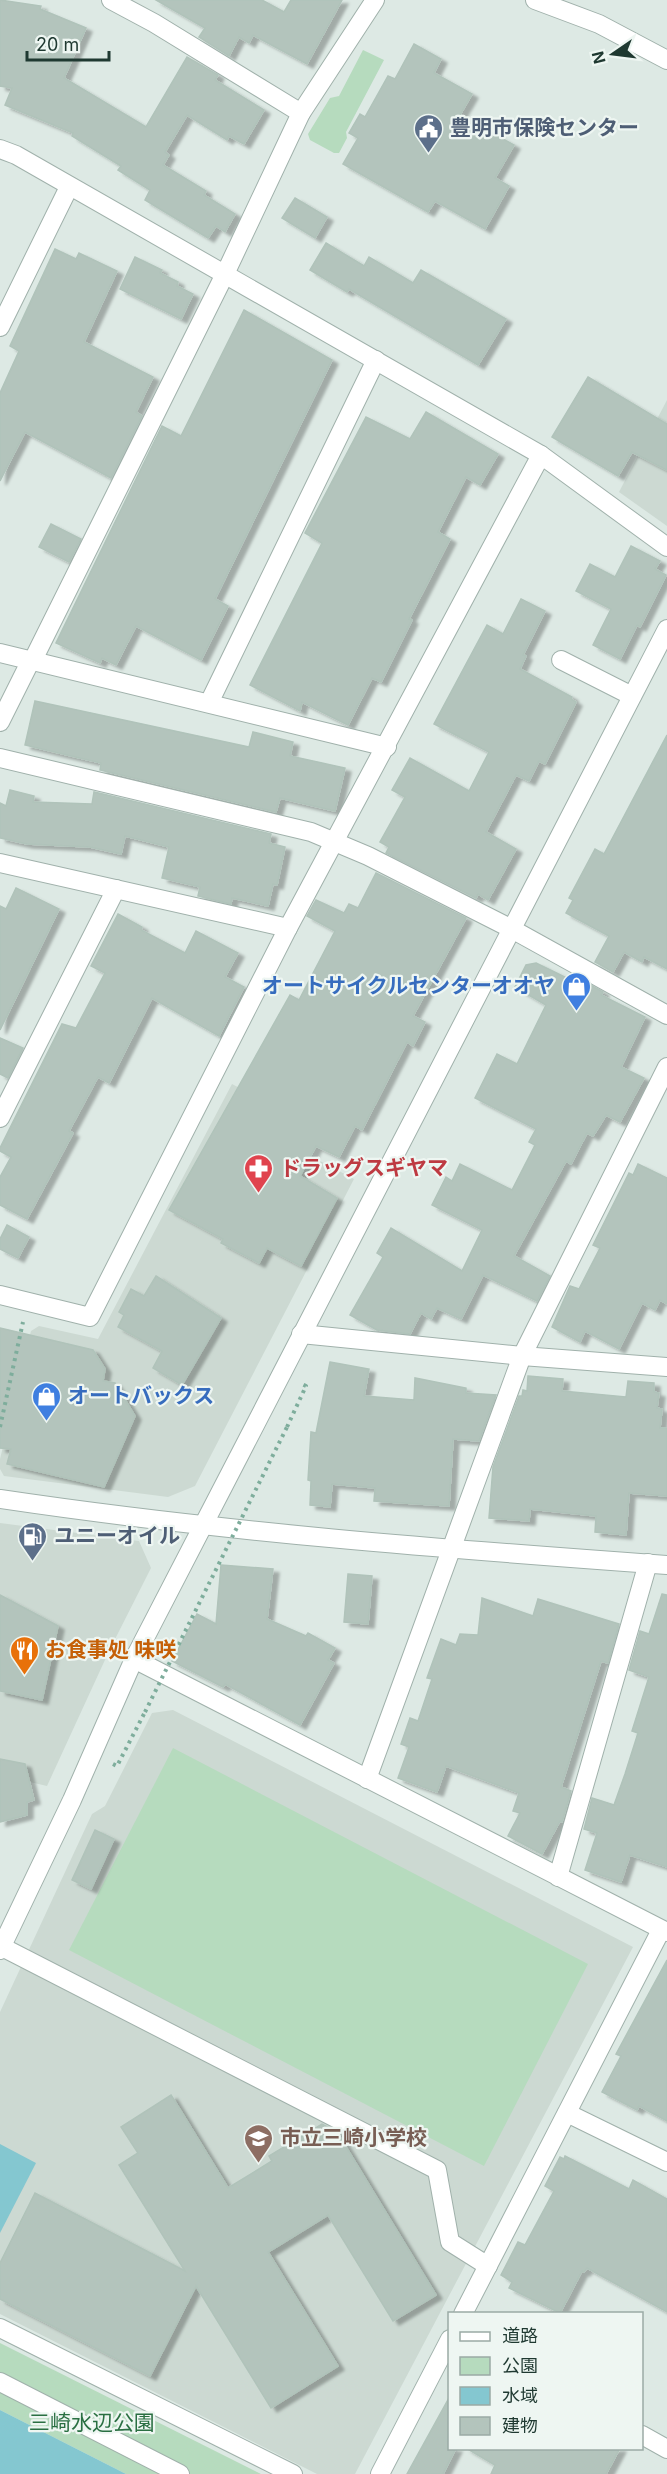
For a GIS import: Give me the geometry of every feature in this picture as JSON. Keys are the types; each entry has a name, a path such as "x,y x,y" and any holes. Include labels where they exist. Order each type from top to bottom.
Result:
{"street":[{"path":"111,0 154,23 301,113"},
{"path":"0,722 225,274 301,113 375,0"},
{"path":"535,0 599,24 667,60"},
{"path":"0,149 16,155 541,455 667,548"},
{"path":"0,327 69,187"},
{"path":"209,703 376,360"},
{"path":"0,1295 90,1317 288,928 387,747 541,455"},
{"path":"488,2266 450,2242 437,2170 1,1948 7,1919 72,1800 134,1659 510,928 667,629"},
{"path":"0,653 387,747"},
{"path":"561,660 632,696"},
{"path":"0,758 311,832 510,928 667,1015"},
{"path":"0,863 288,928"},
{"path":"0,1118 116,890"},
{"path":"367,1779 522,1356 667,1067"},
{"path":"301,1334 522,1356 667,1367"},
{"path":"0,1499 201,1527 449,1550 667,1565"},
{"path":"558,1877 648,1563"},
{"path":"134,1659 664,1931 464,2312"},
{"path":"567,2113 667,2162"},
{"path":"0,2328 293,2474"},
{"path":"380,2474 448,2343"},
{"path":"0,2382 180,2474"},
{"path":"643,2436 667,2449"}],"path":[{"path":"0,1427 28,1302"},
{"path":"117,1766 306,1386"}],"shaded area":[{"path":"667,400 667,526 619,492"},
{"path":"232,1084 285,1112 273,1136 354,1179 195,1486 168,1497 4,1476 0,1469 0,1459 31,1331 39,1326 98,1339"},
{"path":"0,1523 139,1541 151,1568 110,1649 47,1786 0,1775"},
{"name":"市立三崎小学校","path":"173,1710 633,1947 355,2474 317,2474 0,2314 0,2012 92,1814 105,1806 152,1713"}],"green space":[{"path":"363,50 384,60 346,132 347,138 339,153 334,153 310,140 308,134 330,98 339,96"},
{"path":"173,1748 588,1964 484,2166 69,1950"},
{"name":"三崎水辺公園","path":"0,2343 261,2474 126,2474 0,2410"}],"water":[{"path":"0,2144 36,2163 0,2233"},
{"path":"0,2410 126,2474 0,2474"}],"building":[{"path":"0,0 41,6 40,9 86,28 64,78 146,127 187,57 218,75 215,80 264,110 244,144 229,136 227,140 187,115 165,152 169,155 163,165 206,191 204,195 235,214 225,232 216,226 208,238 145,200 150,190 118,170 121,166 72,136 73,133 5,105 12,88 0,86"},
{"path":"156,0 262,0 284,12 291,0 342,0 307,64 253,35 249,43 239,37 229,56 199,37 205,28"},
{"name":"豊明市保険センター","path":"414,44 441,59 434,73 472,94 460,115 514,145 495,178 509,186 485,229 435,201 428,212 343,164 358,138 349,133 360,114 365,117 388,76 395,79"},
{"path":"295,198 327,217 315,238 282,218"},
{"path":"326,243 364,266 369,257 413,283 421,270 506,319 478,365 349,289 347,292 310,270"},
{"path":"55,249 76,259 79,253 117,271 84,342 153,377 136,412 142,416 111,478 25,432 0,481 0,393 19,351 10,346"},
{"path":"135,257 162,270 160,273 178,282 177,286 193,294 181,319 120,289"},
{"path":"244,310 332,360 215,599 228,606 201,660 136,626 116,665 102,658 100,663 56,643 162,426 181,436"},
{"path":"588,377 667,424 667,470 632,452 618,476 552,437"},
{"path":"426,412 498,454 480,485 466,477 438,532 450,539 409,619 412,620 381,682 372,678 348,725 302,702 300,711 250,685 322,543 305,533 366,417 410,439"},
{"path":"51,524 81,539 69,562 39,547"},
{"path":"631,546 660,561 655,569 666,575 640,627 637,625 620,659 593,645 611,609 576,591 590,564 615,577"},
{"path":"521,599 545,611 523,655 526,656 520,669 572,697 571,699 576,702 545,764 539,761 529,781 516,775 486,832 516,849 488,900 478,894 476,898 386,853 389,847 380,842 405,797 392,790 410,758 469,791 489,752 434,724 487,625 503,634"},
{"path":"35,701 249,747 253,732 293,742 290,756 345,768 335,811 280,798 276,812 100,770 101,763 25,745"},
{"path":"667,735 667,969 644,957 642,962 624,952 613,972 595,962 609,936 566,913 573,900 569,898 595,849 604,854"},
{"path":"10,790 34,796 33,802 92,804 94,792 271,834 269,843 285,847 277,885 273,884 268,906 232,898 231,904 198,896 200,887 162,878 169,847 125,836 121,854 90,847 27,844 0,838 0,803 6,806"},
{"path":"376,873 466,918 413,1016 425,1022 413,1046 407,1042 362,1130 355,1126 339,1157 316,1146 300,1176 337,1198 301,1266 267,1248 259,1263 221,1243 223,1239 169,1210 290,995 299,1000 335,931 307,916 316,900 344,913 349,904 358,908"},
{"path":"16,888 59,909 0,1030 0,906 6,909"},
{"path":"118,914 142,927 141,930 185,953 196,931 238,953 225,977 244,987 219,1036 152,998 109,1083 98,1077 69,1131 73,1133 27,1219 0,1205 0,1177 11,1157 0,1151 0,1148 62,1024 76,1028 105,973 91,966"},
{"path":"536,963 583,986 585,982 603,992 601,995 645,1017 621,1067 644,1078 620,1122 606,1115 593,1136 587,1133 571,1164 566,1161 514,1256 550,1276 537,1301 483,1275 461,1319 437,1308 431,1319 421,1313 410,1334 377,1330 350,1315 383,1257 377,1253 391,1228 462,1271 482,1230 432,1205 446,1177 452,1181 460,1164 512,1190 535,1145 529,1142 536,1129 475,1098 497,1054 517,1064 546,1005 515,987 526,965"},
{"path":"0,1038 23,1048 8,1078 0,1074"},
{"path":"638,1164 667,1178 667,1304 660,1300 655,1310 642,1303 619,1349 585,1331 580,1342 552,1327 570,1286 579,1289 600,1248 593,1245 629,1173 633,1175"},
{"path":"7,1225 29,1237 18,1258 0,1249 0,1239"},
{"path":"156,1276 221,1318 182,1385 153,1368 162,1351 118,1327 124,1315 119,1312 131,1289 144,1296"},
{"path":"0,1328 93,1350 105,1369 103,1381 115,1383 135,1416 104,1487 7,1464 11,1449 0,1448"},
{"path":"330,1362 369,1369 364,1396 414,1400 415,1378 466,1388 466,1393 496,1395 479,1441 453,1439 449,1506 374,1501 375,1488 332,1484 330,1507 310,1505 311,1481 308,1480 311,1432 316,1433"},
{"path":"528,1376 563,1379 562,1391 626,1397 628,1381 654,1383 654,1392 659,1393 657,1408 662,1409 660,1428 667,1428 667,1496 629,1493 626,1535 595,1532 596,1516 530,1509 529,1521 489,1518 493,1467 519,1396 522,1396 523,1390 527,1391"},
{"path":"221,1565 273,1569 267,1619 306,1636 308,1633 335,1648 328,1660 334,1663 300,1725 225,1684 223,1687 172,1661 197,1614 216,1624"},
{"path":"348,1574 372,1576 368,1624 344,1622"},
{"path":"662,1594 667,1595 667,1867 630,1855 621,1882 585,1870 597,1833 584,1829 592,1798 614,1805 625,1774 638,1733 632,1731 649,1677 629,1670 640,1631 649,1634"},
{"name":"お食事処 味咲","path":"0,1595 58,1626 42,1700 0,1691"},
{"path":"482,1598 533,1616 538,1599 619,1624 608,1663 601,1661 561,1787 571,1791 562,1822 560,1821 542,1854 508,1836 520,1813 513,1811 519,1793 446,1766 437,1792 398,1778 409,1747 401,1744 410,1718 418,1721 432,1679 427,1678 441,1639 456,1645 460,1634 478,1635"},
{"path":"0,1759 25,1764 34,1800 27,1802 27,1815 0,1822"},
{"path":"95,1830 114,1839 91,1889 72,1880"},
{"path":"667,1960 667,2121 639,2106 637,2110 602,2092 621,2056 616,2054"},
{"path":"171,2095 228,2188 272,2161 269,2156 322,2124 337,2132 436,2295 393,2321 328,2215 268,2252 338,2366 271,2408 196,2286 150,2376 0,2299 0,2263 35,2193 185,2271 119,2165 138,2153 121,2127"},
{"path":"565,2156 629,2189 633,2180 667,2199 667,2312 587,2268 584,2272 582,2271 561,2312 509,2288 512,2282 501,2275 518,2242 525,2245 554,2191 545,2186 560,2157 564,2159"},
{"path":"448,2400 448,2450 455,2450 443,2474 407,2474"},
{"path":"469,2450 619,2450 606,2474 491,2474 495,2465"}],"place":[{"name":"豊明市保険センター","path":"429,154"},
{"name":"オートサイクルセンターオオヤ","path":"576,1012"},
{"name":"ドラッグスギヤマ","path":"259,1194"},
{"name":"オートバックス","path":"47,1422"},
{"name":"ユニーオイル","path":"33,1562"},
{"name":"お食事処 味咲","path":"24,1676"},
{"name":"市立三崎小学校","path":"259,2164"}]}
